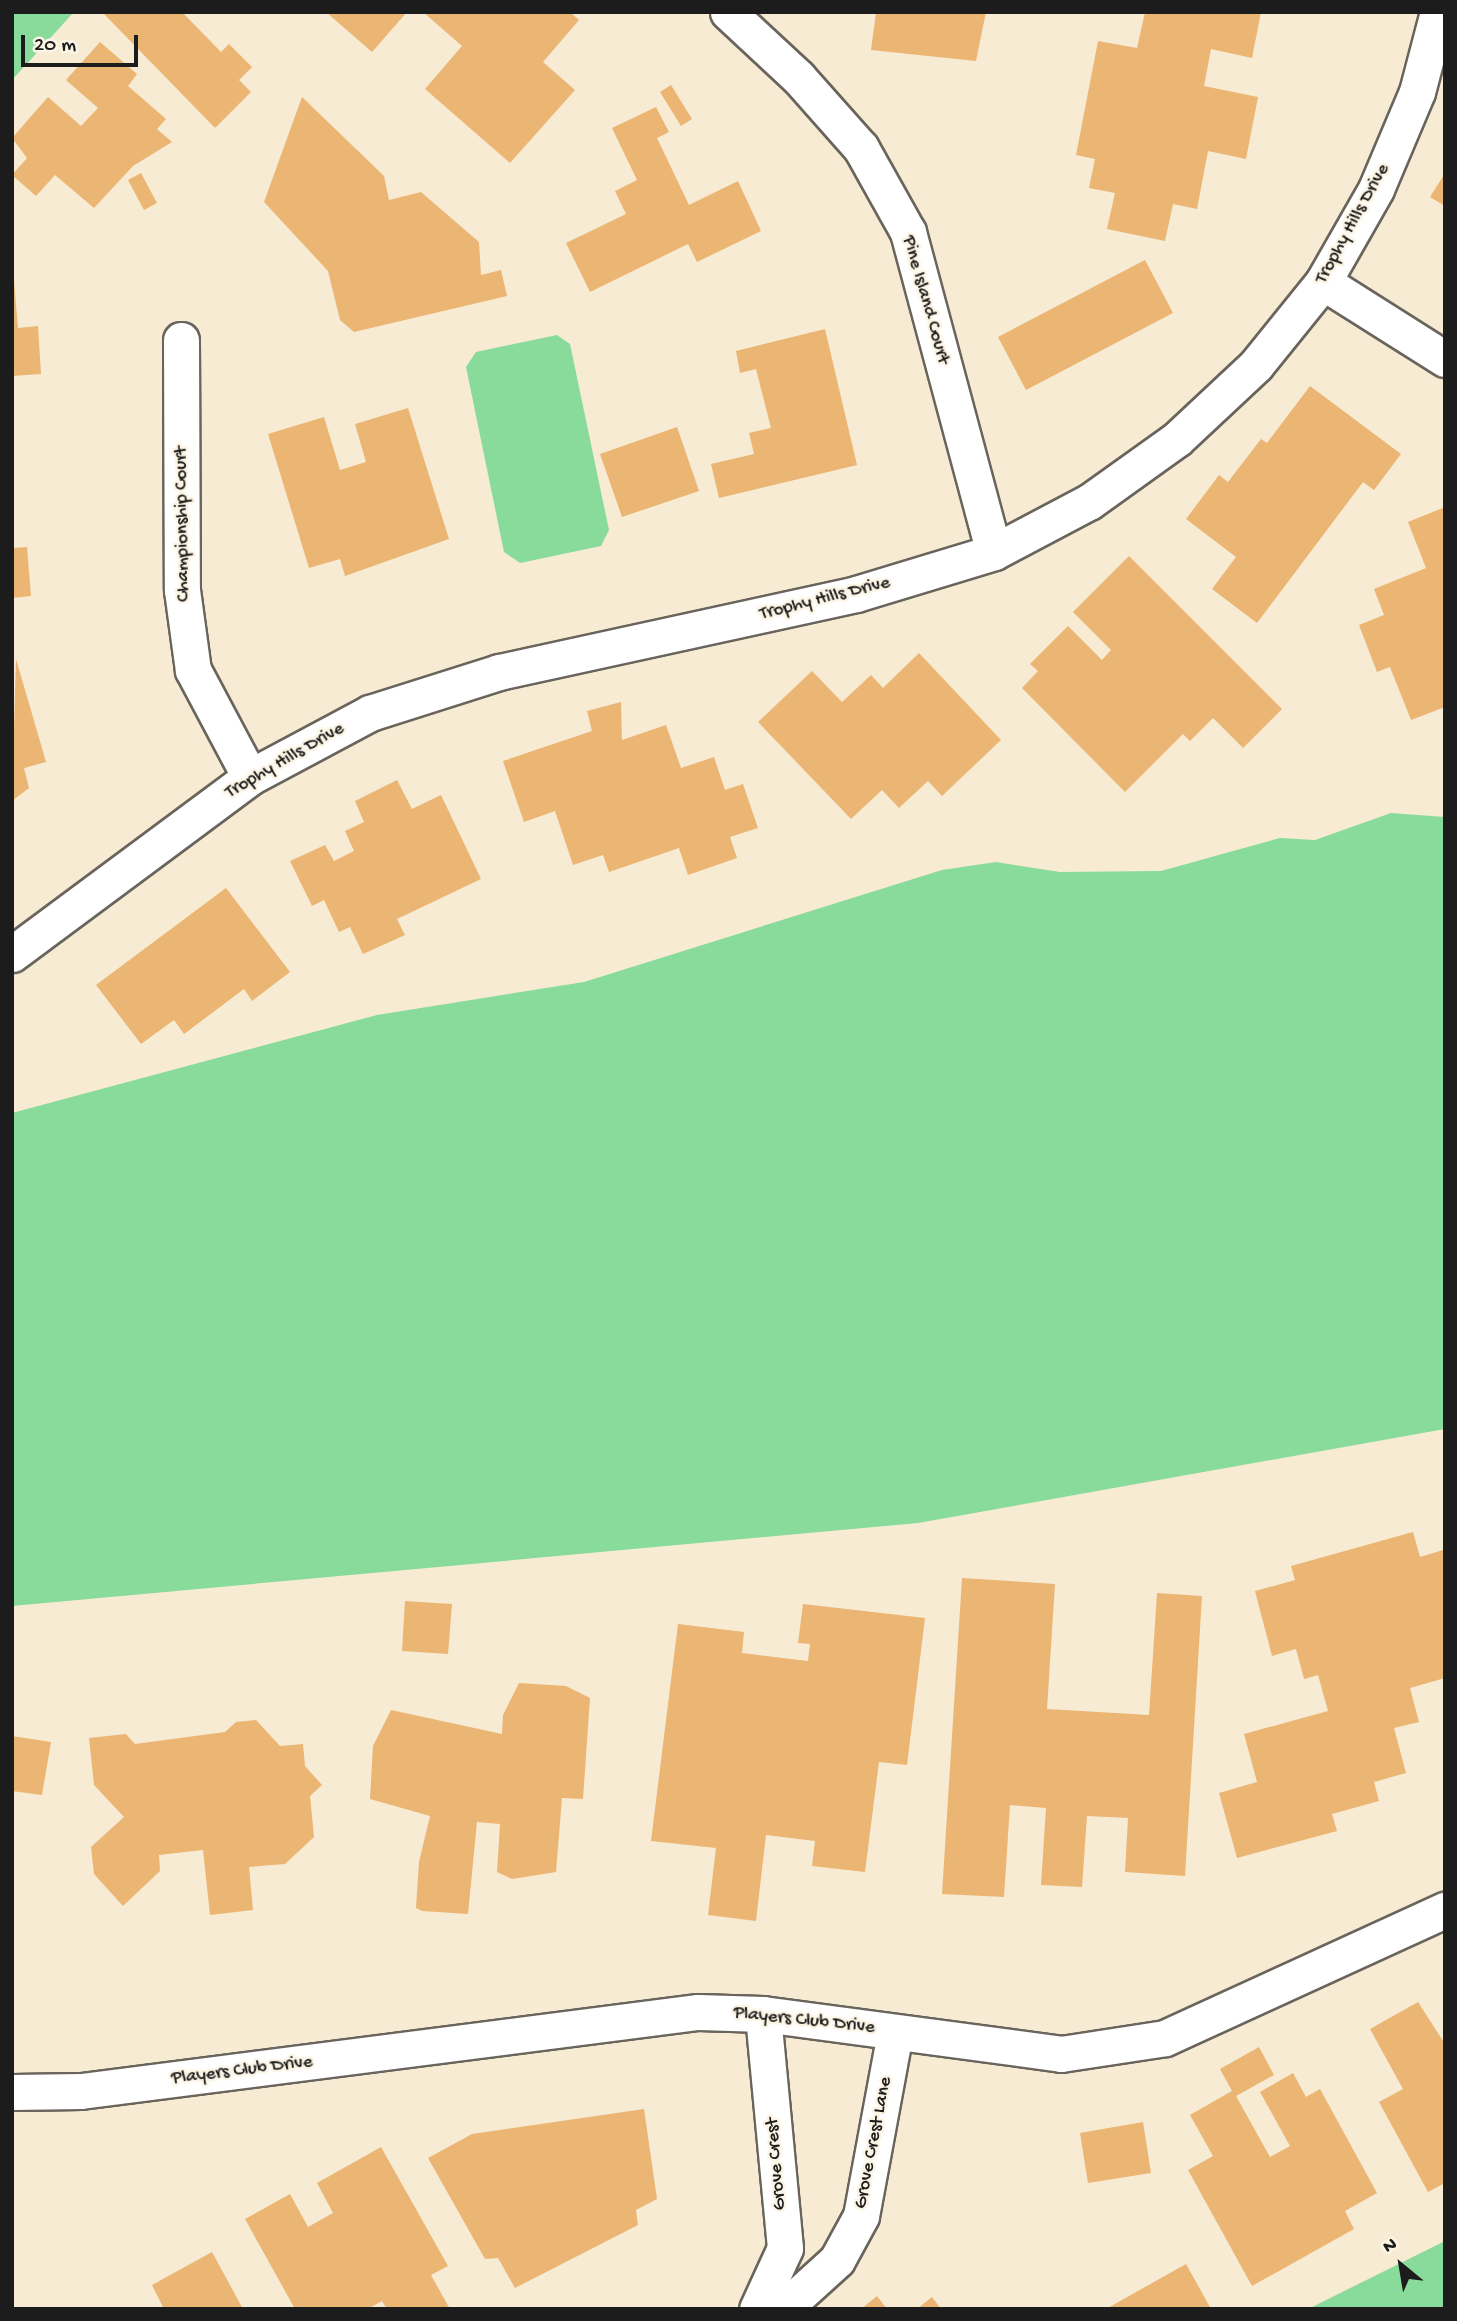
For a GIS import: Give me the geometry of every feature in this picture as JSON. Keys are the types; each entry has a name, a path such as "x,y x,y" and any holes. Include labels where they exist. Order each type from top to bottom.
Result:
{"street":[{"name":"Trophy Hills Drive","path":"12,954 250,777 370,713 499,672 856,594 994,552 1089,502 1177,439 1256,365 1323,282 1376,190 1417,92 1438,12"},
{"name":"Pine Island Court","path":"733,15 861,148 908,232 994,552"},
{"path":"1323,282 1445,359"},
{"name":"Championship Court","path":"181,340 182,590 193,670 250,777"},
{"name":"Players Club Drive","path":"12,2092 81,2091 698,2012 762,2014 1060,2054 1165,2038 1445,1910"},
{"name":"Grove Crest","path":"757,2309 785,2248 762,2014"},
{"name":"Grove Crest Lane","path":"783,2309 837,2260 861,2216 895,2032"}],"green space":[{"path":"12,12 74,12 12,80"},
{"path":"557,335 570,344 609,530 601,546 520,563 504,552 466,367 476,352"},
{"path":"1391,813 1445,817 1445,1429 918,1523 12,1606 12,1113 377,1015 584,982 942,870 996,862 1060,872 1161,871 1280,838 1315,840"},
{"path":"1445,2241 1445,2309 1308,2309"}],"building":[{"path":"182,12 221,52 229,44 252,67 239,80 251,92 215,128 104,14"},
{"path":"326,12 407,12 372,52"},
{"path":"423,12 570,12 579,20 543,62 575,90 510,163 425,89 462,46"},
{"path":"876,12 986,12 976,61 871,50"},
{"path":"1145,12 1261,12 1252,58 1211,49 1204,86 1258,97 1246,159 1208,151 1197,209 1173,204 1165,241 1107,229 1115,193 1089,188 1095,159 1076,155 1098,41 1137,48"},
{"path":"100,42 137,74 128,86 166,119 157,129 172,142 133,166 94,208 55,175 36,196 12,175 27,158 12,138 48,97 81,126 98,108 66,80"},
{"path":"671,85 692,119 681,126 660,92"},
{"path":"302,97 384,176 389,200 421,192 479,242 481,275 501,270 507,296 354,332 340,320 328,271 264,202"},
{"path":"656,107 669,132 657,138 689,205 738,181 761,231 697,262 688,244 590,292 566,243 626,214 615,191 637,180 612,128"},
{"path":"141,173 157,203 144,210 128,180"},
{"path":"1445,173 1445,206 1430,197"},
{"path":"1145,260 1173,313 1026,390 998,337"},
{"path":"14,280 18,328 38,326 41,374 12,376"},
{"path":"825,329 857,465 719,498 711,464 754,454 749,433 771,428 756,369 740,373 736,351"},
{"path":"1310,386 1401,454 1374,490 1363,482 1257,623 1212,589 1236,557 1186,519 1219,475 1228,482 1261,439 1267,443"},
{"path":"408,408 449,539 345,576 340,559 309,568 268,434 324,417 340,470 366,462 355,424"},
{"path":"677,427 699,491 622,517 600,454"},
{"path":"1445,507 1445,707 1411,720 1390,667 1377,672 1359,625 1384,615 1374,589 1426,568 1408,522"},
{"path":"27,547 31,596 12,598 12,548"},
{"path":"1129,556 1282,709 1243,748 1213,718 1190,741 1183,734 1125,792 1022,688 1038,671 1030,664 1068,626 1102,660 1111,650 1073,612"},
{"path":"919,653 1001,740 942,796 928,781 899,808 882,790 851,819 758,722 812,671 842,702 871,675 883,688"},
{"path":"16,659 46,762 24,768 29,788 12,801"},
{"path":"621,702 622,740 666,725 681,768 714,757 725,790 743,784 758,828 730,837 737,858 688,875 679,848 609,872 603,855 573,865 555,811 524,822 503,761 592,731 587,711"},
{"path":"397,780 412,809 441,795 481,879 397,919 405,935 363,954 350,927 339,932 324,900 312,906 290,861 325,845 334,861 354,851 345,831 364,822 355,801"},
{"path":"226,888 290,972 252,1001 244,989 184,1034 174,1020 141,1044 96,985"},
{"path":"1413,1532 1420,1557 1443,1550 1445,1557 1445,1678 1410,1688 1419,1722 1394,1728 1406,1773 1374,1782 1379,1801 1332,1814 1337,1831 1237,1858 1219,1793 1257,1782 1244,1734 1328,1711 1318,1675 1304,1679 1296,1649 1272,1656 1255,1591 1295,1580 1291,1566"},
{"path":"962,1578 1055,1584 1047,1709 1149,1715 1157,1593 1202,1596 1185,1876 1125,1872 1128,1818 1087,1816 1082,1887 1041,1885 1046,1808 1010,1805 1004,1897 942,1894"},
{"path":"405,1601 452,1604 448,1654 402,1651"},
{"path":"803,1604 925,1618 907,1765 879,1762 865,1872 812,1866 815,1841 766,1835 756,1921 708,1915 716,1848 651,1841 678,1624 744,1632 742,1653 808,1661 810,1644 798,1643"},
{"path":"519,1683 566,1686 590,1698 583,1799 562,1798 556,1872 512,1879 497,1872 500,1824 477,1822 468,1914 422,1911 416,1908 419,1862 430,1816 370,1799 373,1746 391,1710 502,1734 503,1715"},
{"path":"256,1720 280,1746 303,1744 305,1766 322,1785 310,1796 314,1837 285,1864 249,1867 253,1910 210,1915 203,1850 159,1855 160,1871 123,1906 94,1874 91,1847 124,1817 94,1785 89,1738 126,1734 135,1744 225,1732 236,1722"},
{"path":"12,1736 51,1742 42,1795 12,1791"},
{"path":"1418,2002 1445,2044 1445,2183 1428,2192 1379,2102 1403,2089 1370,2029"},
{"path":"1259,2047 1274,2075 1236,2096 1270,2157 1290,2146 1260,2092 1293,2073 1306,2097 1320,2089 1377,2193 1345,2211 1354,2229 1252,2286 1188,2170 1213,2156 1190,2115 1232,2091 1220,2069"},
{"path":"644,2109 657,2199 636,2210 638,2225 515,2288 498,2258 485,2259 428,2158 472,2134"},
{"path":"1143,2122 1151,2173 1088,2183 1080,2133"},
{"path":"381,2147 448,2266 431,2275 450,2309 387,2309 382,2301 368,2309 295,2309 245,2219 290,2194 308,2227 333,2213 317,2183"},
{"path":"212,2252 243,2309 164,2309 152,2285"},
{"path":"1186,2264 1211,2309 1106,2309"},
{"path":"877,2296 887,2309 861,2309"},
{"path":"932,2297 941,2309 917,2309"}]}
